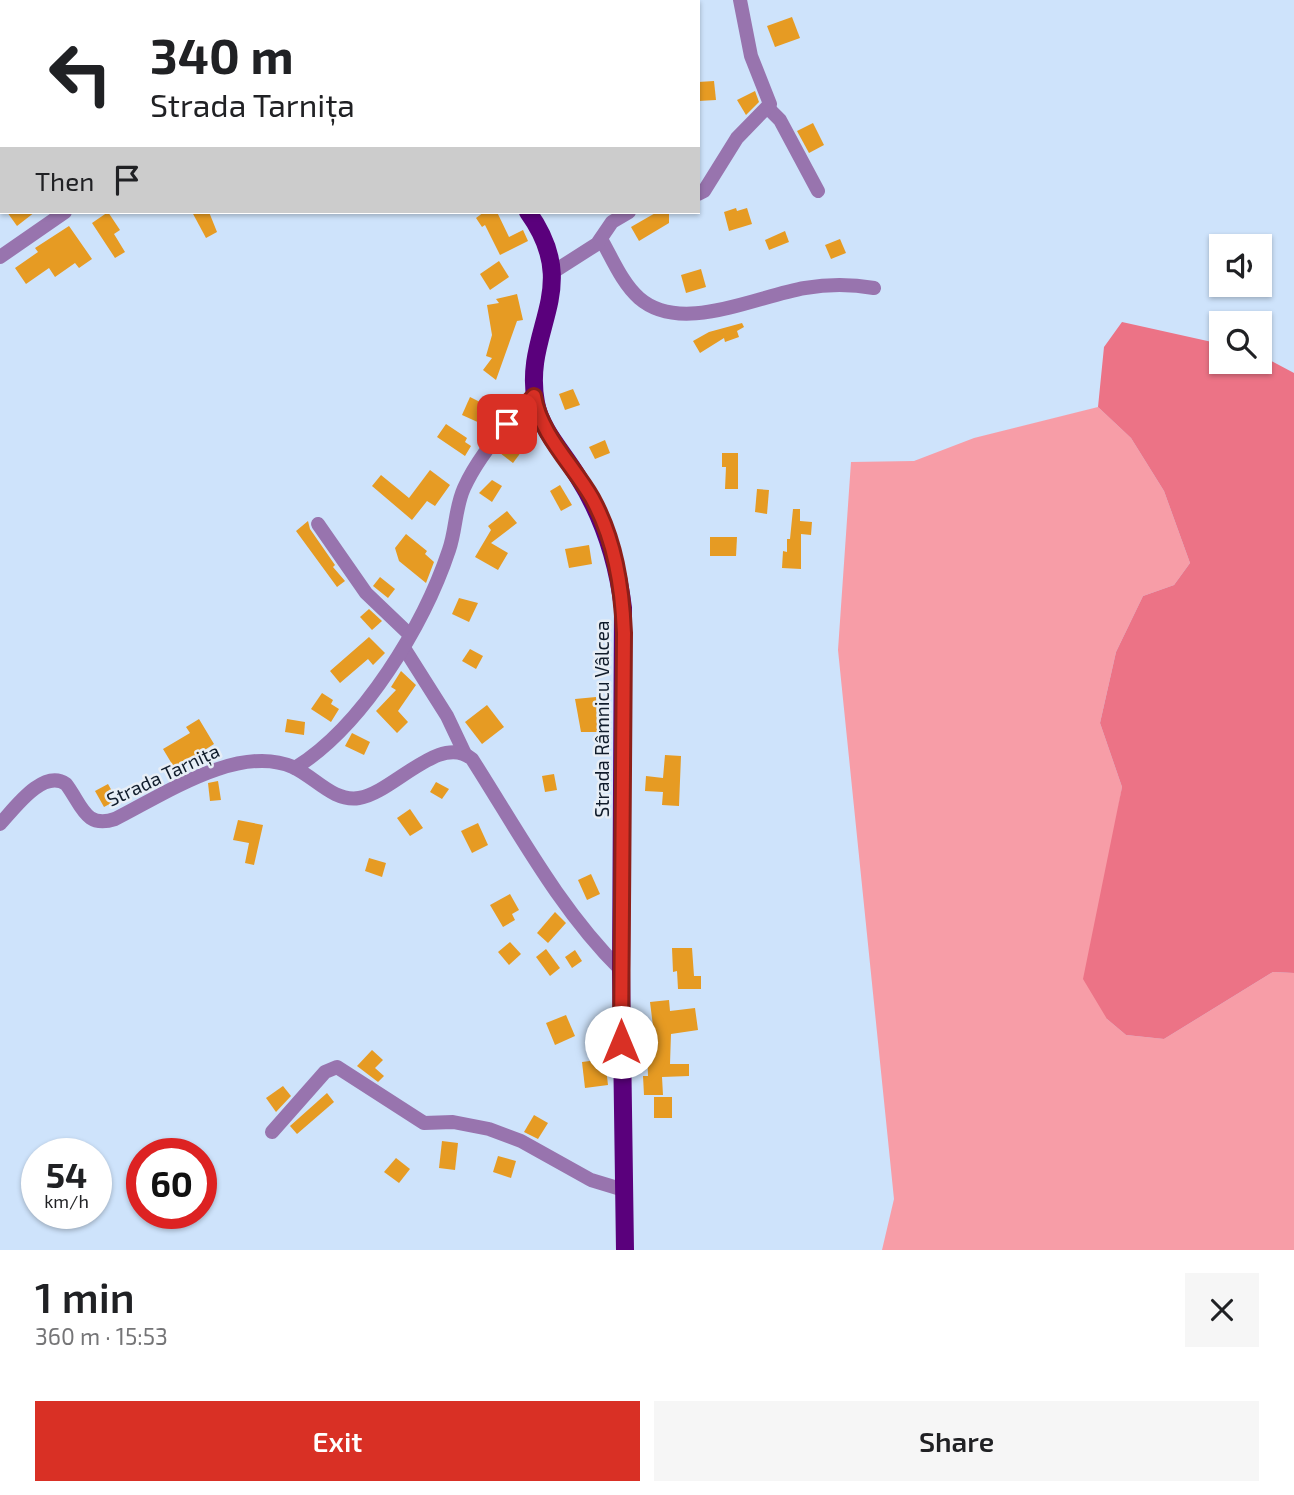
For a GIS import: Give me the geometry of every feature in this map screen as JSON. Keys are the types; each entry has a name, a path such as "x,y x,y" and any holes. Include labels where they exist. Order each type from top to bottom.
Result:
{"main road":[{"name":"Strada Râmnicu Vâlcea","path":"529,214 547,246 553,272 551,301 534,373 534,396 543,424 582,482 602,519 620,582 624,633 621,970 625,1250"}],"street":[{"path":"700,193 704,191 737,138 770,104 751,56 740,0"},
{"path":"768,108 780,120 818,191"},
{"path":"0,257 62,214"},
{"path":"553,272 601,239 612,222 626,214"},
{"path":"601,239 638,298 655,309 674,315 727,308 803,288 844,285 874,288"},
{"path":"295,768 338,734 407,642 448,553 464,488 507,424 534,396"},
{"path":"318,524 366,593 407,642 465,754 561,898 602,951 621,970"},
{"name":"Strada Tarnița","path":"0,824 24,798 48,780 60,780 66,784 90,819 99,823 115,819 237,762 266,760 295,768 342,797 358,798 380,791 447,751 465,754"},
{"path":"272,1132 325,1072 337,1068 347,1071 424,1123 453,1122 489,1129 521,1141 591,1180 624,1189"}],"shaded area":[{"path":"1122,322 1209,341 1209,374 1272,374 1272,361 1294,373 1294,973 1273,972 1164,1039 1126,1035 1107,1019 1083,979 1122,787 1100,723 1116,652 1143,596 1174,585 1190,563 1164,491 1131,438 1098,407 1104,347"},
{"path":"1098,407 1131,438 1164,491 1190,563 1174,585 1143,596 1116,652 1100,723 1122,787 1110,856 1107,1019 1126,1035 1164,1039 1273,972 1294,973 1294,1250 882,1250 894,1199 838,650 851,462 914,461 974,438"}],"building":[{"path":"792,17 800,38 775,47 767,26"},
{"path":"714,81 716,100 700,101 700,82"},
{"path":"755,91 759,102 746,115 737,100"},
{"path":"813,123 824,145 809,153 797,131"},
{"path":"736,208 737,211 747,208 752,224 729,231 724,212"},
{"path":"8,214 32,214 17,226"},
{"path":"109,214 120,230 114,234 125,252 115,258 92,223"},
{"path":"193,214 210,214 217,232 206,238"},
{"path":"481,214 498,214 509,237 523,230 528,241 500,255 485,225 482,227 476,218"},
{"path":"654,214 669,214 669,223 639,241 631,227"},
{"path":"69,226 92,259 79,268 75,263 55,277 49,268 26,284 15,268 38,252 35,248"},
{"path":"785,231 789,242 769,250 765,240"},
{"path":"840,239 846,253 831,259 825,245"},
{"path":"499,261 509,277 490,290 480,274"},
{"path":"701,269 706,287 686,293 681,275"},
{"path":"517,294 523,320 517,321 496,380 483,370 492,358 486,356 492,335 487,305 499,303 496,299"},
{"path":"742,323 744,327 737,331 739,337 725,342 724,338 700,353 693,341 709,332"},
{"path":"573,389 580,405 565,410 559,394"},
{"path":"470,397 490,407 482,424 462,415"},
{"path":"446,424 467,438 465,442 471,446 465,456 437,437"},
{"path":"517,430 530,440 513,463 500,453"},
{"path":"605,440 610,453 595,459 589,447"},
{"path":"722,453 738,453 738,489 725,489 726,467 722,467"},
{"path":"430,470 450,485 435,506 427,501 412,520 372,486 381,475 409,498"},
{"path":"492,480 502,486 492,502 479,493"},
{"path":"560,485 572,505 561,511 550,491"},
{"path":"757,489 769,490 767,514 755,512"},
{"path":"793,509 800,509 800,521 812,522 811,535 801,534 801,569 782,568 783,551 787,552 787,539 790,539"},
{"path":"507,511 517,523 491,543 508,553 498,570 475,557 491,530 488,526"},
{"path":"308,521 310,529 335,565 333,567 345,581 337,587 296,531"},
{"path":"406,534 427,551 425,554 434,562 426,583 399,561 395,548"},
{"path":"710,537 737,537 736,556 710,556"},
{"path":"589,545 592,564 569,568 565,549"},
{"path":"380,577 395,589 388,598 373,586"},
{"path":"459,598 478,603 469,622 452,614"},
{"path":"369,609 382,621 372,630 360,617"},
{"path":"369,637 385,653 373,665 368,659 340,683 330,671"},
{"path":"470,649 483,656 476,669 462,661"},
{"path":"401,671 416,685 398,711 408,722 397,733 376,711 396,690 391,687"},
{"path":"322,693 333,700 331,704 339,709 331,722 311,709"},
{"path":"596,697 597,732 581,732 575,699"},
{"path":"487,705 504,727 482,744 465,722"},
{"path":"199,719 214,744 175,769 163,749 190,733 186,727"},
{"path":"287,719 305,722 304,735 285,732"},
{"path":"352,733 370,742 364,755 345,746"},
{"path":"665,755 681,756 679,806 662,805 663,792 645,791 646,776 663,778"},
{"path":"554,774 557,790 545,792 542,776"},
{"path":"218,781 221,800 210,801 208,783"},
{"path":"436,782 449,789 442,799 430,792"},
{"path":"108,784 117,800 104,807 95,791"},
{"path":"410,809 423,828 410,836 397,818"},
{"path":"238,820 263,825 254,865 245,863 249,843 233,840"},
{"path":"478,823 488,845 472,853 461,831"},
{"path":"369,858 386,863 382,877 365,871"},
{"path":"591,874 600,894 587,900 578,880"},
{"path":"510,894 519,910 512,914 515,920 503,927 490,905"},
{"path":"555,912 566,923 548,943 537,933"},
{"path":"510,942 521,954 509,965 498,952"},
{"path":"672,948 692,948 694,976 701,976 701,989 678,989 677,971 673,972"},
{"path":"546,949 560,968 550,976 536,957"},
{"path":"575,950 582,961 572,968 565,957"},
{"path":"669,1000 670,1011 695,1008 698,1030 671,1034 670,1064 689,1064 689,1076 662,1077 663,1095 644,1095 643,1076 648,1076 647,1048 650,1048 650,1034 654,1034 650,1002"},
{"path":"566,1015 575,1036 555,1045 546,1023"},
{"path":"372,1050 383,1060 375,1068 384,1076 378,1082 357,1066"},
{"path":"605,1059 608,1085 585,1088 582,1062"},
{"path":"283,1086 291,1096 276,1112 266,1098"},
{"path":"327,1093 334,1102 297,1134 290,1126"},
{"path":"654,1097 672,1097 672,1118 654,1118"},
{"path":"534,1115 548,1123 538,1139 524,1132"},
{"path":"442,1141 458,1143 455,1170 439,1168"},
{"path":"498,1156 516,1161 511,1178 493,1172"},
{"path":"396,1158 410,1169 399,1183 384,1172"}],"route":[{"path":"507,424 534,396 543,424 576,473 602,519 620,582 624,633 621,1042"}]}
